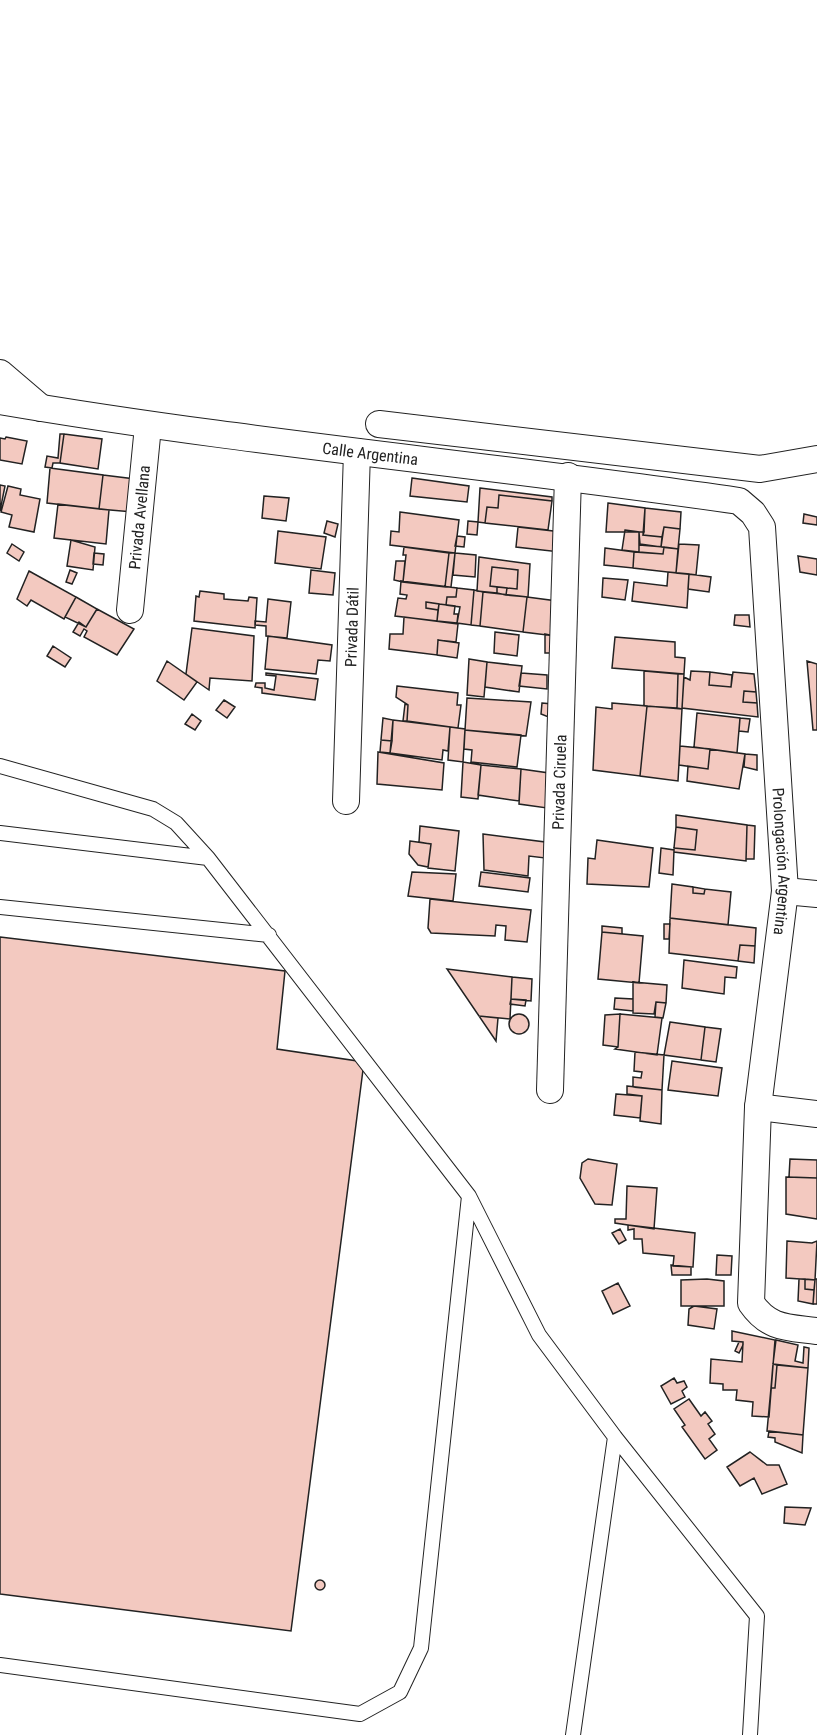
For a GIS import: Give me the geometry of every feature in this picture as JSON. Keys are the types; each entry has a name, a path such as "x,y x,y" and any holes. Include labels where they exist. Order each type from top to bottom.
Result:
{"street":[{"path":"0,373 41,408"},
{"name":"Calle Argentina","path":"0,401 147,426 568,476 746,507"},
{"path":"379,424 760,469 817,459"},
{"name":"Privada Avellana","path":"130,609 147,426"},
{"name":"Privada Dátil","path":"346,801 357,452"},
{"path":"746,507 760,469"},
{"name":"Privada Ciruela","path":"550,1089 568,476"},
{"name":"Prolongación Argentina","path":"746,507 762,527 784,891 758,1107 751,1303 759,1314 772,1325 817,1331"},
{"path":"784,891 817,894"},
{"path":"758,1107 817,1114"}],"lane":[{"path":"0,766 153,809 176,822 270,935 469,1196 539,1335 615,1437 757,1616 750,1735"},
{"path":"0,833 208,858"},
{"path":"0,907 270,935"},
{"path":"0,1665 360,1714 400,1692 421,1648 469,1196"},
{"path":"573,1735 615,1437"}],"building":[{"path":"60,434 64,434 60,463 53,463 52,468 45,467 47,456 58,458"},
{"path":"64,434 102,439 98,469 60,463"},
{"path":"6,437 27,441 22,464 0,460 0,438 5,439"},
{"path":"50,468 103,475 99,509 47,503"},
{"path":"103,475 135,479 133,512 99,509"},
{"path":"412,478 469,486 467,502 410,496"},
{"path":"0,485 5,486 0,511"},
{"path":"8,486 21,489 20,495 40,499 34,532 9,527 12,515 1,512"},
{"path":"480,488 552,497 552,501 499,495 498,508 487,507 485,523 478,522"},
{"path":"499,495 552,501 548,530 485,523 487,507 498,508"},
{"path":"264,496 289,498 286,521 262,518"},
{"path":"608,503 645,508 644,532 606,532"},
{"path":"58,504 109,510 106,544 54,538"},
{"path":"645,508 681,512 680,529 664,527 662,537 643,535"},
{"path":"400,512 459,520 455,553 390,545 391,531 399,532"},
{"path":"804,514 817,517 817,525 803,523"},
{"path":"327,521 338,524 335,537 324,533"},
{"path":"468,521 478,522 477,535 467,534"},
{"path":"518,527 562,532 560,552 516,547"},
{"path":"664,527 680,529 678,549 661,547"},
{"path":"625,530 639,532 639,552 622,550"},
{"path":"278,531 326,537 321,569 275,563"},
{"path":"639,532 644,532 643,535 662,537 661,547 640,544"},
{"path":"457,536 465,537 464,547 455,546"},
{"path":"71,540 95,547 93,570 67,566"},
{"path":"12,544 24,552 19,561 7,553"},
{"path":"679,544 699,545 696,575 676,573"},
{"path":"639,545 664,547 663,554 639,552"},
{"path":"404,547 449,553 445,587 403,582 406,555 403,555"},
{"path":"664,547 678,549 676,573 633,568 634,552 663,554"},
{"path":"605,548 634,552 633,568 604,565"},
{"path":"94,553 104,554 103,565 93,564"},
{"path":"449,553 455,553 451,587 445,587"},
{"path":"455,553 476,555 475,577 453,575"},
{"path":"798,556 817,559 817,575 800,572"},
{"path":"479,557 530,564 528,597 506,595 507,588 517,589 518,570 492,567 490,586 497,587 497,593 477,591"},
{"path":"396,561 405,561 403,582 394,580"},
{"path":"492,567 518,570 517,589 490,586"},
{"path":"70,570 77,573 72,584 66,582"},
{"path":"311,570 335,573 333,595 309,593"},
{"path":"29,571 76,597 64,619 31,600 27,606 17,599"},
{"path":"668,572 689,574 687,608 632,601 634,582 667,586"},
{"path":"689,574 711,577 709,592 688,589"},
{"path":"603,578 628,580 625,600 602,597"},
{"path":"401,581 457,588 456,597 447,597 446,605 426,602 426,608 438,610 437,621 395,616 398,598 406,599 407,595 400,594"},
{"path":"497,587 507,588 506,595 497,593"},
{"path":"457,588 474,590 471,625 457,623 460,607 446,605 447,597 456,597"},
{"path":"474,590 483,592 480,626 471,625"},
{"path":"200,591 224,594 224,599 248,601 249,597 257,598 255,628 194,621 196,596 199,597"},
{"path":"483,592 527,597 523,632 480,626"},
{"path":"76,597 97,609 86,627 65,617"},
{"path":"527,597 557,601 555,636 523,632"},
{"path":"268,599 291,602 287,638 266,636 266,626 255,625 255,621 266,622"},
{"path":"426,602 439,604 438,610 426,608"},
{"path":"439,604 455,606 454,614 458,614 457,623 437,621"},
{"path":"97,609 134,629 117,655 84,637 87,631 84,629 80,636 73,632 79,622 86,627"},
{"path":"735,615 749,615 750,627 734,625"},
{"path":"404,617 458,624 456,642 438,640 437,655 389,649 390,634 403,634"},
{"path":"192,628 254,636 252,681 210,678 209,690 186,674"},
{"path":"495,632 519,635 517,656 494,653"},
{"path":"545,634 555,636 554,653 545,653"},
{"path":"268,636 332,645 330,661 318,660 316,674 265,669"},
{"path":"615,637 675,642 675,657 685,658 684,674 612,668"},
{"path":"438,640 459,643 457,658 437,655"},
{"path":"53,646 71,658 65,667 47,656"},
{"path":"469,659 487,662 484,697 467,695"},
{"path":"167,661 197,682 184,700 157,681"},
{"path":"807,661 817,664 817,730 813,730"},
{"path":"487,662 522,666 519,692 485,687"},
{"path":"644,671 678,674 677,708 644,706"},
{"path":"691,671 710,672 709,685 731,687 733,672 754,674 756,692 744,691 743,702 757,703 758,717 682,708 684,677 690,680"},
{"path":"710,672 732,675 731,687 709,685"},
{"path":"266,673 318,679 315,700 262,693 262,688 255,687 256,683 265,683 265,688 274,690 276,676 266,675"},
{"path":"521,673 547,675 547,689 519,686"},
{"path":"678,674 684,674 682,709 677,708"},
{"path":"397,686 458,693 457,705 461,705 458,728 407,721 408,705 396,697"},
{"path":"744,691 756,692 757,703 743,702"},
{"path":"467,698 531,702 526,736 465,730"},
{"path":"224,700 235,707 227,718 216,710"},
{"path":"542,703 552,704 551,718 541,714"},
{"path":"612,703 647,706 640,776 593,770 596,707 612,709"},
{"path":"405,704 408,705 407,721 403,721"},
{"path":"647,706 682,709 678,781 640,776"},
{"path":"697,713 740,718 737,753 694,747"},
{"path":"192,714 201,721 195,730 185,724"},
{"path":"383,718 393,720 392,741 381,740"},
{"path":"740,718 750,719 748,732 739,731"},
{"path":"393,720 450,727 448,751 443,750 442,760 390,753"},
{"path":"450,727 465,729 463,762 448,760"},
{"path":"465,730 521,735 517,767 471,762 472,750 464,749"},
{"path":"381,740 392,741 390,753 380,752"},
{"path":"680,746 710,749 708,769 679,765"},
{"path":"710,749 745,754 739,789 687,781 688,766 708,769"},
{"path":"378,752 444,763 442,790 377,784"},
{"path":"745,754 757,755 757,770 744,767"},
{"path":"463,762 481,765 478,799 461,797"},
{"path":"481,765 521,769 519,801 478,795"},
{"path":"521,769 549,773 547,808 519,804"},
{"path":"676,815 747,825 746,861 674,852 674,848 695,850 697,830 676,827"},
{"path":"747,825 755,826 754,859 746,859"},
{"path":"420,826 459,831 455,871 428,868 431,844 419,842"},
{"path":"676,827 697,830 695,850 674,848"},
{"path":"483,834 545,842 545,858 529,856 528,876 484,870"},
{"path":"597,840 653,848 649,887 587,884 588,858 595,859"},
{"path":"410,841 431,844 428,867 418,865 409,854"},
{"path":"661,848 674,850 673,875 659,873"},
{"path":"412,872 456,874 453,901 408,896"},
{"path":"481,872 530,878 528,892 479,886"},
{"path":"672,884 693,887 693,893 704,894 705,889 731,892 728,925 670,918"},
{"path":"693,887 705,889 704,894 693,893"},
{"path":"430,899 531,910 527,942 505,940 506,926 496,925 495,936 431,933 428,928"},
{"path":"670,918 756,928 755,946 740,945 738,961 669,953"},
{"path":"664,924 670,924 669,939 664,939"},
{"path":"602,926 622,928 622,934 602,932"},
{"path":"602,932 643,936 639,983 598,979"},
{"path":"0,937 285,971 277,1049 364,1062 291,1631 0,1594"},
{"path":"740,945 755,946 754,963 738,961"},
{"path":"684,960 737,967 736,978 725,977 724,994 682,988"},
{"path":"447,969 512,977 510,1019 479,1016"},
{"path":"512,977 532,979 531,1001 511,999"},
{"path":"633,982 667,985 666,1003 656,1002 654,1014 633,1013"},
{"path":"615,998 633,999 633,1011 614,1009"},
{"path":"511,999 526,1000 525,1006 510,1004"},
{"path":"656,1002 666,1003 663,1018 655,1017"},
{"path":"519,1014 526,1017 529,1024 526,1031 519,1034 512,1031 509,1024 512,1017"},
{"path":"620,1014 662,1018 657,1055 615,1049 618,1047"},
{"path":"620,1014 618,1047 603,1045 605,1015"},
{"path":"479,1016 498,1018 496,1041"},
{"path":"670,1022 705,1027 701,1060 664,1055"},
{"path":"705,1027 721,1029 716,1062 701,1060"},
{"path":"635,1052 664,1055 662,1090 633,1087 633,1077 641,1078 642,1072 634,1071"},
{"path":"672,1061 722,1068 718,1096 668,1090"},
{"path":"627,1086 662,1090 661,1124 640,1121 642,1096 627,1094"},
{"path":"616,1094 642,1096 640,1118 614,1115"},
{"path":"588,1159 617,1164 612,1205 595,1204 580,1178 582,1163"},
{"path":"790,1159 817,1160 817,1178 789,1177"},
{"path":"786,1177 817,1178 817,1219 786,1214"},
{"path":"627,1186 657,1188 654,1229 615,1223 615,1219 626,1219"},
{"path":"628,1225 695,1233 693,1267 673,1266 674,1256 643,1253 642,1239 634,1239 634,1229 628,1230"},
{"path":"620,1229 626,1240 619,1244 612,1233"},
{"path":"787,1241 812,1243 817,1241 815,1280 786,1278"},
{"path":"717,1255 732,1256 731,1275 716,1275"},
{"path":"671,1265 691,1267 691,1275 672,1275"},
{"path":"799,1279 805,1279 805,1289 814,1290 813,1304 798,1301"},
{"path":"805,1279 815,1280 814,1290 805,1289"},
{"path":"815,1279 817,1279 817,1304 813,1304"},
{"path":"681,1280 724,1281 724,1306 681,1306"},
{"path":"618,1283 630,1306 613,1314 602,1291"},
{"path":"694,1306 717,1309 714,1329 688,1325 689,1309"},
{"path":"732,1331 775,1340 769,1417 752,1416 753,1402 736,1400 737,1390 723,1390 723,1384 710,1383 711,1359 742,1362 743,1342 732,1341"},
{"path":"776,1340 798,1345 795,1361 803,1363 804,1347 809,1348 808,1368 773,1364"},
{"path":"739,1342 743,1342 743,1345 739,1353 735,1351"},
{"path":"773,1364 777,1365 775,1388 771,1388"},
{"path":"777,1365 808,1368 803,1435 767,1431 771,1388 775,1388"},
{"path":"674,1378 677,1383 684,1381 687,1387 682,1391 685,1397 671,1404 661,1386"},
{"path":"689,1399 701,1416 705,1412 712,1421 708,1424 715,1434 709,1439 717,1450 705,1459 682,1427 685,1425 674,1409"},
{"path":"769,1431 803,1435 802,1453 775,1442 775,1438 768,1437"},
{"path":"750,1452 767,1465 779,1465 787,1484 762,1494 754,1478 740,1486 727,1467"},
{"path":"785,1507 811,1508 805,1525 784,1523"},
{"path":"320,1580 325,1585 320,1590 315,1585"}]}
